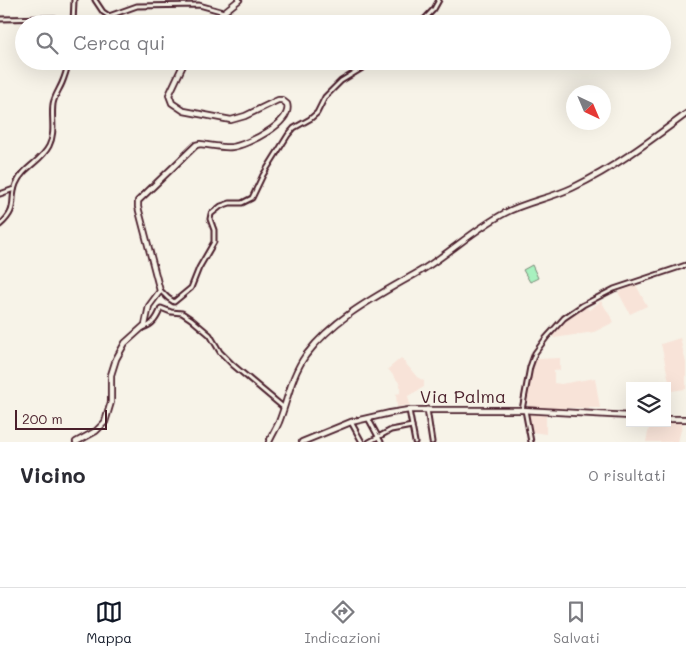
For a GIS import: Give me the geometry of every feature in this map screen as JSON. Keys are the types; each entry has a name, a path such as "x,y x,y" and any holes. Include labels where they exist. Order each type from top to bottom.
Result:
{"street":[{"path":"73,15 74,0"},
{"path":"95,0 103,12 108,15"},
{"path":"222,15 239,0"},
{"path":"428,15 439,0"},
{"path":"112,15 138,6 199,5 224,12"},
{"path":"0,19 15,19"},
{"path":"0,225 10,215 13,208 14,190 22,174 39,159 49,146 53,130 53,104 66,70"},
{"path":"181,70 170,95 172,104 184,112 231,120 245,116 278,100 285,102 288,108 284,118 272,128 241,145 228,148 196,145 140,198 138,207 160,289 174,302 191,288 199,268 214,242 214,230 210,219 211,214 222,206 230,203 242,203 252,198 280,146 291,131 310,120 317,113 325,97 342,81 360,70"},
{"path":"269,441 278,425 290,384 306,356 341,321 361,305 441,258 504,213 568,190 620,161 686,114"},
{"path":"0,194 14,190"},
{"path":"530,442 523,410 530,367 535,353 546,338 564,318 583,305 614,289 686,265"},
{"path":"76,442 84,440 105,422 111,402 111,374 116,359 125,343 146,322 149,306 160,289"},
{"path":"142,328 154,322 161,308 171,312 182,313 210,335 220,352 233,365 283,407"},
{"path":"427,409 432,442"},
{"path":"409,410 415,442"},
{"name":"Via Palma","path":"302,442 351,422 409,410 523,410 626,416"},
{"path":"368,418 381,442"},
{"path":"671,419 686,419"},
{"path":"351,422 362,442"},
{"path":"369,442 391,430 412,426"}],"shaded area":[{"path":"636,285 647,306 630,314 618,292"},
{"path":"601,301 614,322 594,332 554,338 552,334 571,315 585,306 589,310"},
{"path":"680,338 686,363 686,389 671,391 671,382 669,382 661,344"},
{"path":"401,358 417,377 424,381 424,387 408,396 410,405 397,407 396,394 400,393 400,384 388,369"},
{"path":"560,358 560,370 554,371 554,383 561,384 595,378 600,408 528,408 528,387 535,359"},
{"path":"527,413 546,413 546,434 532,432"},
{"path":"671,421 683,422 678,442 646,442 649,427 671,427"}],"green space":[{"path":"532,265 538,278 530,282 523,270"}]}
